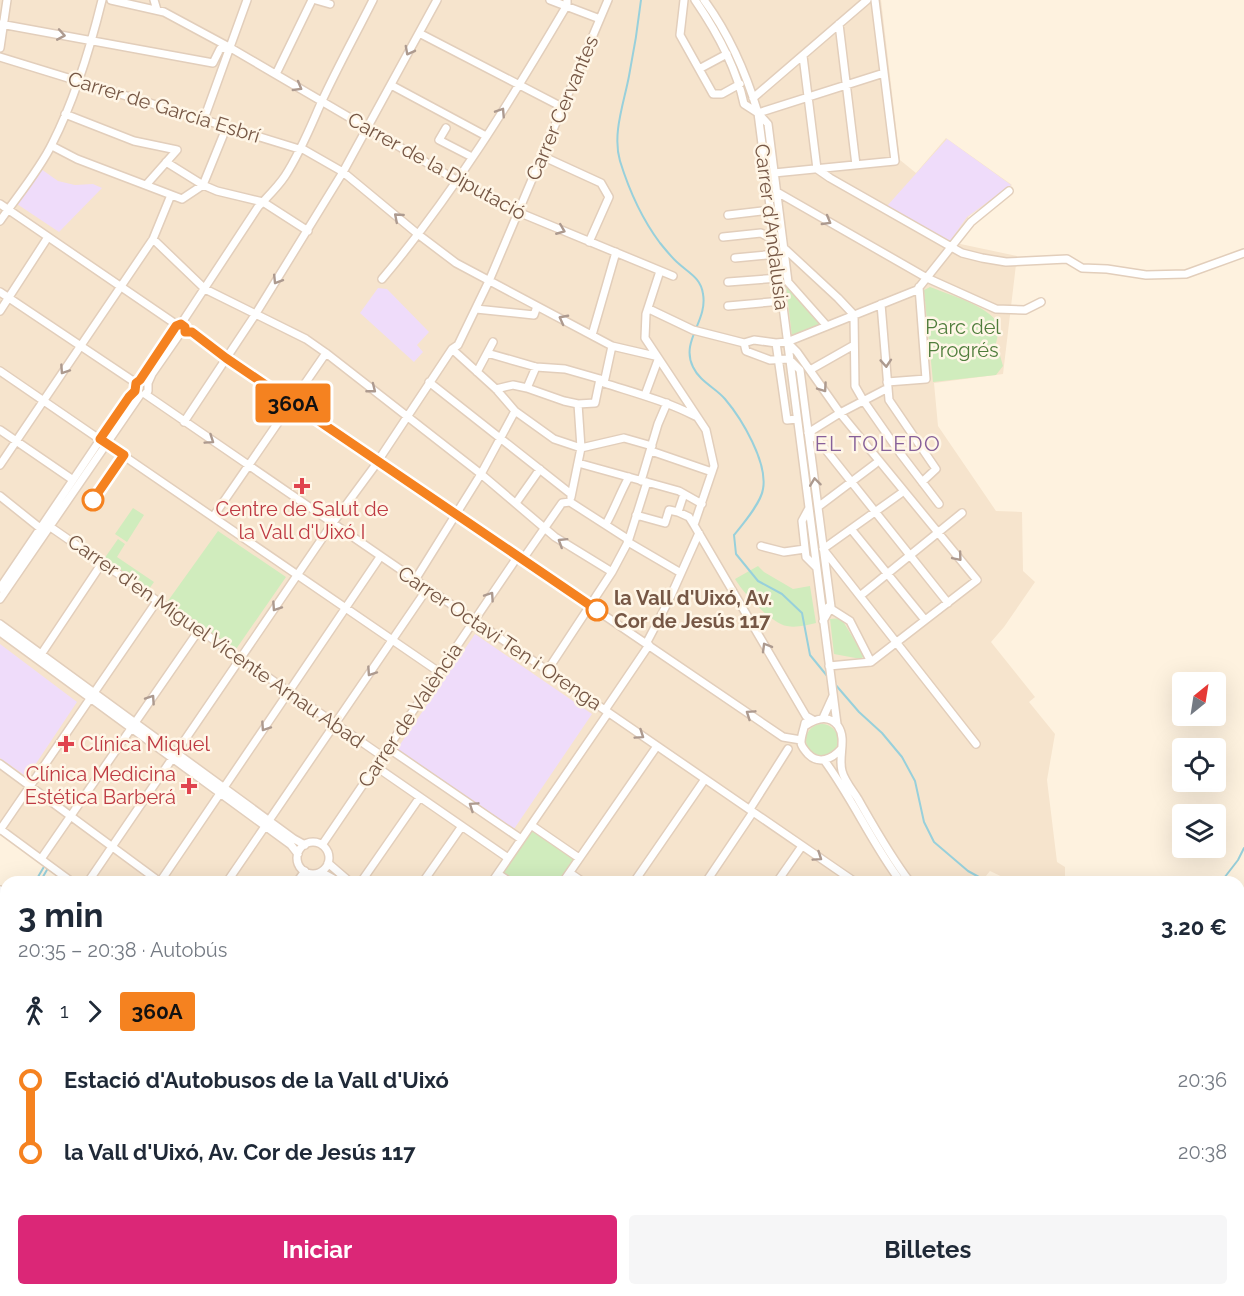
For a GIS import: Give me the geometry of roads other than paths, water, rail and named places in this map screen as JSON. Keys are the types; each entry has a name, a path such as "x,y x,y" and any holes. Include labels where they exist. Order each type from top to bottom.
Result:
{"street":[{"path":"0,48 7,0"},
{"path":"0,221 52,146 92,41 102,0"},
{"name":"Carrer de la Diputació","path":"111,0 164,12 276,74 456,180 518,212 673,276"},
{"path":"154,0 158,10"},
{"path":"204,119 247,0"},
{"path":"276,74 314,0 330,4"},
{"path":"0,599 49,526 129,397 141,388 263,202 286,175 373,0"},
{"path":"184,422 255,315 344,172 437,0"},
{"path":"550,0 567,2 600,19"},
{"name":"Carrer Cervantes","path":"92,876 406,415 467,330 608,0"},
{"path":"684,0 680,35 712,94 722,94 740,84"},
{"name":"Carrer d'Andalusia","path":"695,0 709,20 727,54 740,84 744,104 758,113 768,124 788,282 827,326"},
{"name":"Carrer d'Andalusia","path":"704,0 715,14 732,46 758,113 837,724"},
{"path":"753,98 867,0"},
{"path":"774,173 895,161 875,0"},
{"path":"382,279 419,235 472,157 519,85 567,2"},
{"path":"2,24 213,63 220,49 229,47"},
{"path":"839,24 856,165"},
{"path":"419,33 562,107"},
{"path":"699,69 727,54"},
{"path":"803,56 817,169 962,252 1006,262 1067,259 1082,268 1146,275 1186,274 1244,253"},
{"name":"Carrer de García Esbrí","path":"0,57 300,149 344,172 456,263 612,346 657,358"},
{"path":"758,113 884,73"},
{"path":"390,85 486,136"},
{"path":"65,114 134,141 177,150 146,185"},
{"path":"52,146 77,159 182,199 203,185 227,126"},
{"path":"446,128 439,140 472,157"},
{"path":"542,156 601,183 609,198 589,242"},
{"path":"166,162 216,191 263,202 308,231"},
{"path":"649,309 693,330 744,343 754,340 776,344 787,342 917,290 971,222 1009,191"},
{"path":"777,192 927,278 996,309 1025,310 1041,302"},
{"path":"0,465 153,239 171,195"},
{"path":"0,204 179,329 192,332 226,358 783,737 801,740"},
{"path":"728,215 770,210"},
{"path":"723,237 761,233 768,237 773,236"},
{"path":"0,311 48,237"},
{"path":"153,239 205,289 306,339 481,474 555,537 612,572"},
{"path":"784,248 854,315 855,386 939,504"},
{"path":"592,335 616,252"},
{"path":"735,258 776,255"},
{"path":"496,876 607,712 647,644 681,573 697,529 714,466 706,430 645,338 646,314 660,271"},
{"path":"728,282 779,278"},
{"path":"919,287 926,379 887,385 808,433 818,440 948,603"},
{"name":"Carrer Octavi Ten i Orenga","path":"0,292 141,388 184,422 844,876"},
{"path":"728,306 782,301"},
{"path":"881,304 889,400 936,469 922,482"},
{"path":"476,309 534,315 537,306"},
{"path":"479,374 493,342"},
{"path":"787,342 840,413 977,580 871,662 829,666"},
{"path":"744,343 746,351 770,360 789,359"},
{"name":"Carrer d'Andalusia","path":"776,344 787,420 797,419"},
{"path":"810,370 855,345"},
{"path":"496,389 513,385 578,404 595,403 612,346"},
{"path":"452,349 496,389 515,411 554,439 582,448 624,438 712,472"},
{"path":"213,517 326,353"},
{"path":"487,353 536,367 565,369 667,403 697,417"},
{"path":"642,394 657,358"},
{"name":"Carrer d'Andalusia","path":"789,359 800,370 831,607"},
{"path":"527,388 536,367"},
{"path":"0,371 439,672"},
{"path":"780,372 791,371"},
{"path":"429,382 502,438 571,498 626,538 628,542 681,573"},
{"path":"782,388 793,386"},
{"path":"547,671 612,572 628,542 658,424 667,403"},
{"path":"571,498 582,448 578,404"},
{"path":"415,580 481,474 515,411"},
{"path":"0,430 73,480"},
{"path":"0,588 73,480 103,441"},
{"path":"578,463 682,492 703,502"},
{"path":"818,507 875,464"},
{"path":"516,503 540,469"},
{"path":"606,524 614,510 616,498 629,477"},
{"path":"675,512 682,492"},
{"path":"900,494 823,549 976,744"},
{"path":"0,496 40,528"},
{"name":"Carrer de València","path":"322,845 474,621 562,503 571,498"},
{"name":"Carrer d'Andalusia","path":"809,508 802,521 805,549 806,557 816,567"},
{"path":"636,516 665,523 669,510 689,517 806,716 813,720"},
{"path":"860,596 962,513"},
{"path":"40,528 49,526"},
{"name":"Carrer d'en Miguel Vicente Arnau Abad","path":"49,526 382,756"},
{"path":"851,529 926,620"},
{"path":"761,546 784,552 805,549"},
{"path":"164,876 380,557"},
{"path":"39,656 102,563"},
{"path":"231,876 427,589"},
{"path":"64,876 0,829 157,601"},
{"path":"821,606 831,607 850,621 871,662"},
{"path":"823,621 831,607"},
{"path":"0,624 39,656 267,824 291,845 298,854 299,864 305,871 321,872 328,876"},
{"path":"41,859 199,630"},
{"path":"0,632 39,656"},
{"path":"823,718 833,696"},
{"path":"806,716 801,740 803,749 812,758 824,760 834,757 841,749"},
{"path":"805,726 813,720 823,718 837,724 843,736 842,772 895,863 905,876"},
{"path":"783,737 788,749"},
{"path":"568,876 657,746"},
{"path":"388,748 521,839"},
{"path":"788,749 803,749"},
{"path":"710,876 752,811 788,749"},
{"path":"824,760 897,876"},
{"path":"0,764 152,876"},
{"path":"375,766 508,858"},
{"path":"638,876 705,779"},
{"path":"365,876 420,797"},
{"path":"267,824 304,844 314,842 322,845 329,853 328,863 321,872"},
{"path":"531,825 579,858"},
{"path":"427,876 462,826"},
{"path":"298,854 304,844"},
{"path":"781,876 802,846"},
{"path":"328,863 343,876"},
{"path":"301,876 305,871"},
{"path":"498,873 502,876"},
{"path":"570,873 574,876"}],"waterway":[{"path":"641,0 633,57 618,129 620,161 637,204 653,234 671,256 694,276 702,288 702,313 690,348 693,367 700,377 725,399 739,418 758,454 762,467 764,478 762,495 734,535 736,554 758,581 782,594 802,613 810,655 828,677"},
{"path":"834,683 902,757 915,781 924,822 934,842 977,876"},
{"path":"1226,876 1244,848"},
{"path":"39,876 45,865"},
{"path":"43,876 48,868"}],"place":[{"name":"Centre de Salut de la Vall d'Uixó I","path":"302,486"},
{"name":"la Vall d'Uixó, Av. Cor de Jesús 117","path":"597,610"},
{"name":"Clínica Miquel","path":"66,744"},
{"name":"Clínica Medicina Estética Barberá","path":"189,786"}],"district":[{"name":"EL TOLEDO","path":"878,444"}],"park label":[{"name":"Parc del Progrés","path":"963,338"}]}
